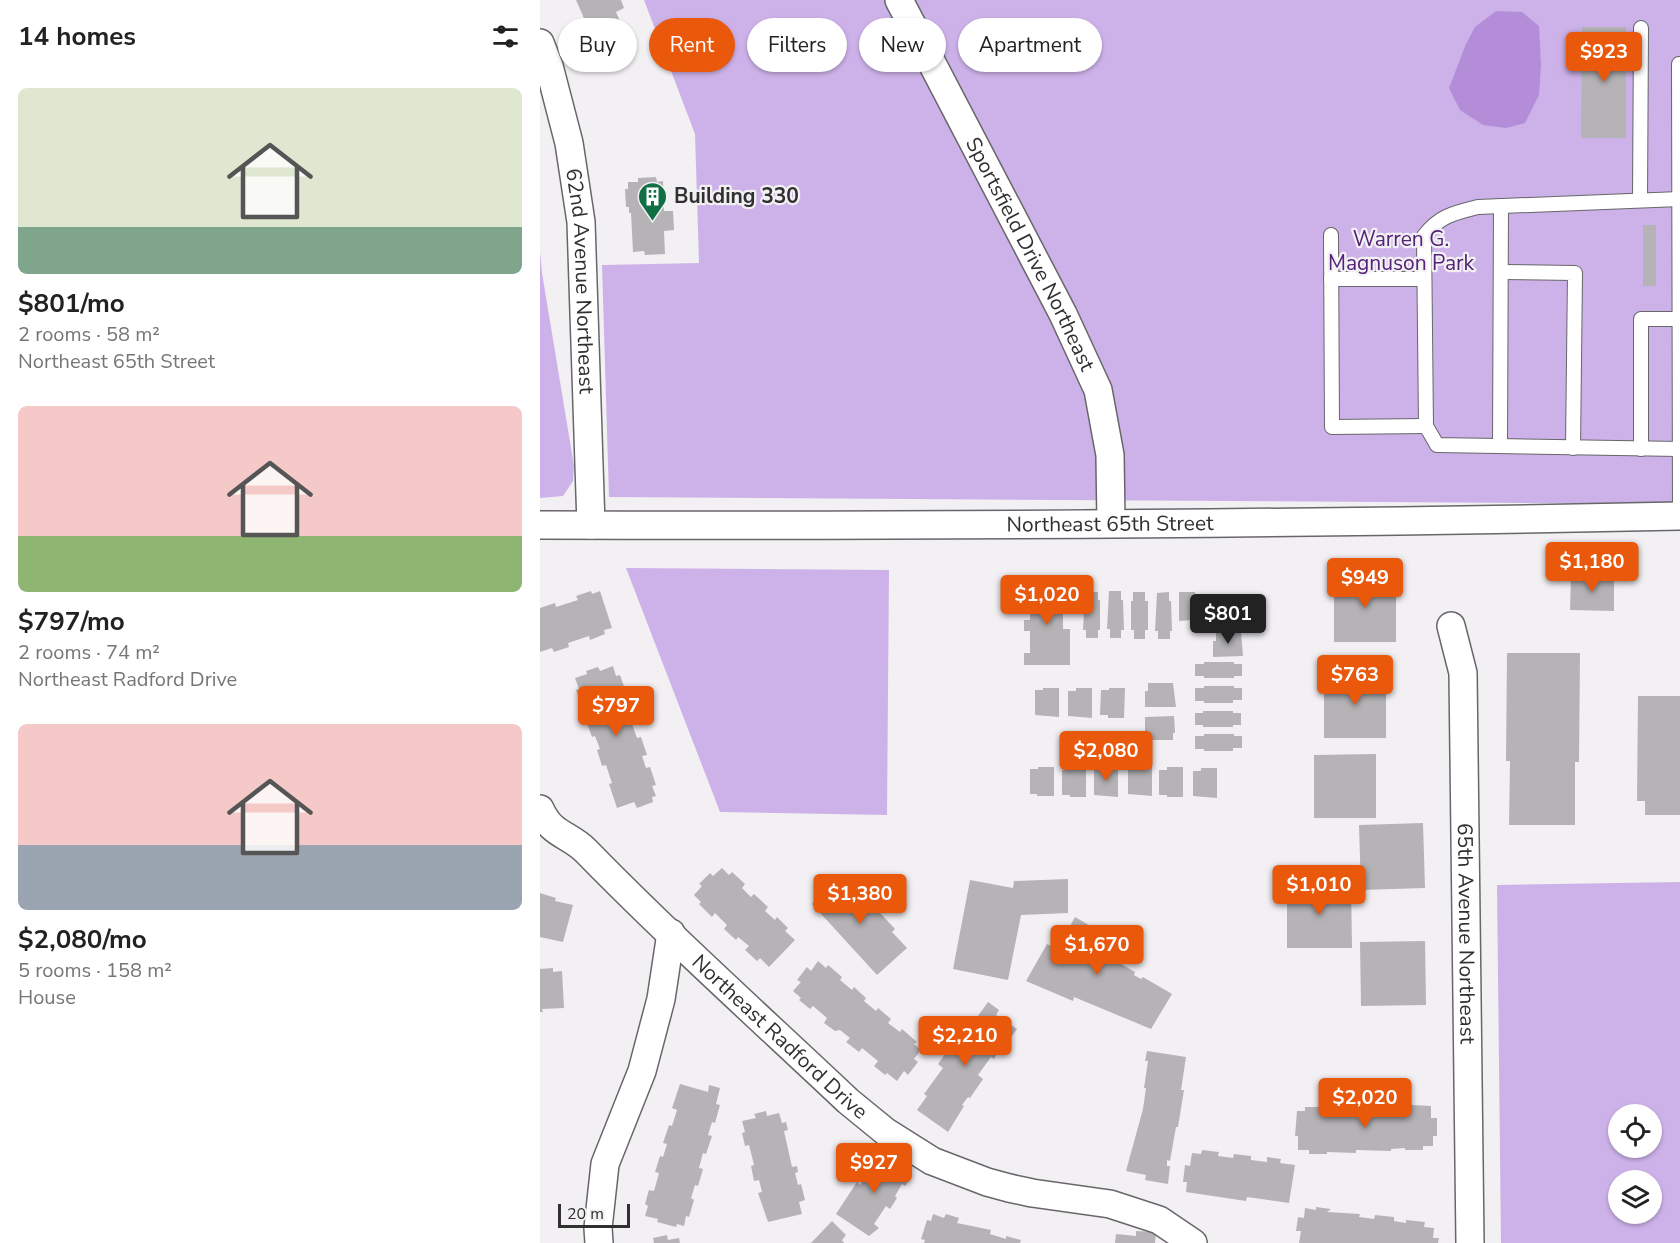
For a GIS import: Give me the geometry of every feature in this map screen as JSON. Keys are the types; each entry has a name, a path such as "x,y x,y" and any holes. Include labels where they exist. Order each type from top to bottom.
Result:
{"street":[{"name":"Sportsfield Drive Northeast","path":"899,0 1063,314 1098,390 1110,455 1111,523"},
{"name":"62nd Avenue Northeast","path":"540,43 549,66 569,143 581,222 591,525"},
{"name":"Northeast 65th Street","path":"540,525 907,526 1680,516"},
{"name":"65th Avenue Northeast","path":"1451,626 1463,673 1470,1243"},
{"name":"Northeast Radford Drive","path":"544,823 579,845 628,895 848,1101 885,1132 932,1161 987,1182 1009,1188 1120,1207 1159,1220 1193,1243"},
{"name":"Northeast Radford Drive","path":"599,1243 598,1228 605,1164 642,1071 662,999 670,933"}],"lane":[{"path":"1640,200 1641,28"},
{"path":"1679,64 1680,506"},
{"path":"1680,199 1478,207 1457,212 1434,223 1424,236 1426,426 1437,445 1680,450"},
{"path":"1500,446 1501,206"},
{"path":"1331,235 1332,427 1426,426"},
{"path":"1501,272 1575,273 1573,447"},
{"path":"1331,279 1424,279"},
{"path":"1641,449 1641,319 1680,319"}],"green space":[{"name":"Warren G. Magnuson Park","path":"644,0 1680,0 1680,504 609,497 602,265 699,263 695,134 671,72 735,72 735,18 651,18"},
{"path":"540,251 574,466 573,481 563,496 540,498"},
{"path":"626,568 889,570 887,815 720,812"},
{"path":"1680,882 1680,1243 1501,1243 1497,885"}],"shaded area":[{"path":"1496,11 1522,12 1539,26 1541,65 1539,95 1525,123 1506,128 1483,125 1460,110 1449,88 1475,27"}],"building":[{"path":"576,0 621,0 624,8 616,12 619,18 584,18"},
{"path":"1582,27 1626,27 1626,138 1581,138"},
{"name":"Building 330","path":"656,177 657,182 663,181 664,211 673,211 674,230 664,231 665,254 645,255 644,251 633,252 631,213 629,213 629,207 626,207 625,189 628,189 628,182 638,182 638,178"},
{"path":"1643,225 1656,225 1656,286 1643,286"},
{"path":"1571,575 1614,576 1614,611 1570,610"},
{"path":"1334,576 1396,576 1396,642 1334,642"},
{"path":"1030,581 1063,581 1063,629 1070,629 1070,665 1024,665 1024,653 1030,653 1030,631 1024,631 1024,620 1030,620"},
{"path":"591,591 592,594 600,591 612,628 604,630 605,634 590,640 589,636 568,643 569,647 554,652 552,648 540,652 540,608 555,603 556,607 578,600 576,596"},
{"path":"1109,591 1121,591 1124,630 1121,630 1121,638 1110,638 1110,629 1107,629"},
{"path":"1085,592 1098,592 1100,630 1098,630 1098,638 1086,638 1086,630 1083,630"},
{"path":"1133,592 1145,592 1145,601 1148,601 1148,630 1145,630 1145,639 1134,639 1134,630 1131,630"},
{"path":"1169,592 1172,631 1170,631 1170,639 1158,639 1158,631 1155,631 1157,593"},
{"path":"1179,592 1203,594 1203,619 1179,621"},
{"path":"1216,632 1241,632 1243,656 1213,657 1213,641 1216,641"},
{"path":"1507,653 1580,653 1579,762 1575,762 1575,825 1509,825 1510,761 1506,761"},
{"path":"1204,662 1242,664 1242,676 1204,678 1204,676 1195,676 1195,664 1204,664"},
{"path":"613,666 616,676 620,675 626,692 621,694 626,706 630,705 635,723 632,724 637,738 641,737 647,755 642,756 646,768 650,767 656,785 652,786 656,796 652,797 653,802 637,808 634,802 617,808 609,784 612,783 606,765 602,766 597,750 600,749 587,723 591,721 585,703 581,704 576,690 579,689 575,678 598,667 600,671"},
{"path":"1324,674 1386,675 1386,738 1324,738"},
{"path":"1148,683 1173,683 1176,707 1145,707 1145,691 1148,691"},
{"path":"1204,686 1242,688 1242,700 1233,700 1233,703 1195,701 1195,688 1204,688"},
{"path":"1043,688 1059,688 1059,717 1035,715 1035,690 1043,690"},
{"path":"1076,688 1092,688 1092,718 1068,716 1068,691 1076,691"},
{"path":"1109,688 1125,688 1124,718 1108,718 1108,715 1100,715 1101,690 1109,690"},
{"path":"1638,696 1680,696 1680,815 1645,815 1645,801 1637,801"},
{"path":"1203,711 1241,713 1241,725 1203,727 1203,725 1195,725 1195,713 1203,713"},
{"path":"1174,716 1173,740 1147,740 1145,717"},
{"path":"1204,734 1242,736 1242,748 1233,748 1233,751 1195,749 1195,736 1204,736"},
{"path":"1376,754 1376,818 1314,818 1314,755"},
{"path":"1038,767 1054,767 1054,796 1030,794 1030,769 1038,769"},
{"path":"1070,767 1086,767 1086,797 1062,795 1062,770 1070,770"},
{"path":"1102,767 1118,767 1118,797 1094,795 1094,769 1102,769"},
{"path":"1136,767 1152,767 1152,796 1128,794 1128,769 1136,769"},
{"path":"1167,767 1183,767 1183,797 1159,795 1159,770 1167,770"},
{"path":"1201,768 1217,768 1217,798 1193,796 1193,771 1201,771"},
{"path":"1423,823 1425,888 1361,890 1359,825"},
{"path":"722,868 729,875 732,872 745,884 742,888 751,897 754,894 768,907 765,911 775,920 777,917 788,928 785,931 795,940 769,967 760,958 757,961 745,950 749,946 738,937 736,940 724,929 727,925 715,913 712,917 699,904 701,902 694,895 702,886 699,884 710,873 713,876"},
{"path":"842,876 895,929 892,932 907,948 877,975 812,904"},
{"path":"1068,879 1068,913 1021,915 1008,980 953,969 970,880 1013,888 1014,881"},
{"path":"1287,884 1351,884 1352,948 1287,948"},
{"path":"540,893 556,898 555,901 573,905 563,942 540,937"},
{"path":"1075,917 1111,938 1101,955 1108,959 1109,957 1135,972 1134,975 1141,979 1143,977 1172,994 1151,1029 1074,997 1073,1001 1026,981 1047,944 1051,946 1061,929 1067,932"},
{"path":"1425,941 1426,1005 1361,1006 1360,942"},
{"path":"818,961 826,968 828,965 842,977 840,980 852,990 854,987 866,998 864,1001 876,1011 878,1008 891,1019 888,1023 900,1032 902,1029 917,1042 914,1044 921,1050 914,1059 918,1062 908,1075 904,1071 897,1081 887,1073 885,1075 874,1066 878,1061 862,1048 859,1052 846,1042 850,1038 840,1030 835,1031 824,1023 827,1018 813,1006 810,1009 799,1000 801,998 793,991 801,982 797,980 807,967 811,971"},
{"path":"553,968 553,972 562,971 564,1008 542,1009 543,1012 540,1012 540,969"},
{"path":"988,1002 999,1010 996,1015 1017,1029 1009,1040 1006,1038 994,1059 991,1057 978,1075 983,1079 970,1098 968,1097 962,1105 964,1106 948,1132 917,1110 927,1096 924,1094 943,1068 938,1064 961,1032 965,1034"},
{"path":"1147,1051 1186,1057 1178,1127 1176,1127 1170,1161 1167,1160 1167,1166 1170,1166 1168,1184 1145,1180 1146,1175 1126,1171 1143,1109"},
{"path":"680,1084 708,1092 709,1085 720,1088 716,1104 720,1105 715,1123 712,1122 708,1135 712,1136 706,1154 703,1153 699,1168 703,1169 698,1186 695,1185 691,1198 694,1200 689,1217 686,1216 684,1226 677,1224 676,1227 645,1216 648,1206 645,1204 649,1190 654,1191 659,1173 655,1172 667,1144 663,1143 669,1125 672,1126 677,1110 672,1108"},
{"path":"1392,1104 1431,1106 1431,1118 1437,1118 1437,1136 1433,1136 1433,1146 1423,1146 1423,1150 1405,1150 1405,1148 1391,1149 1391,1151 1356,1150 1356,1153 1327,1152 1327,1154 1309,1154 1309,1150 1298,1150 1298,1136 1295,1136 1297,1111 1305,1111 1305,1107 1336,1107 1336,1111 1341,1111 1341,1108 1370,1110 1370,1105 1385,1105 1385,1108 1393,1108"},
{"path":"766,1111 767,1116 779,1113 782,1123 786,1122 788,1130 784,1131 792,1167 797,1166 798,1172 795,1173 798,1185 801,1184 805,1200 799,1202 802,1214 768,1222 758,1193 762,1192 759,1180 754,1181 751,1166 754,1165 749,1145 745,1146 742,1133 745,1132 742,1121 756,1118 754,1114"},
{"path":"883,1150 901,1161 896,1169 911,1178 905,1186 902,1184 890,1209 886,1206 874,1224 879,1228 869,1236 836,1214 857,1182 860,1185"},
{"path":"1202,1150 1219,1152 1218,1156 1233,1158 1234,1154 1251,1156 1251,1160 1267,1162 1267,1157 1281,1159 1280,1163 1295,1165 1289,1203 1247,1197 1246,1201 1186,1192 1187,1182 1183,1182 1185,1165 1190,1166 1192,1153 1201,1154"},
{"path":"1316,1207 1331,1209 1327,1212 1360,1214 1359,1217 1374,1219 1375,1215 1394,1217 1394,1221 1406,1223 1406,1220 1425,1222 1424,1227 1434,1228 1433,1238 1439,1238 1438,1243 1299,1243 1301,1231 1296,1231 1298,1217 1304,1218 1305,1208 1316,1210"},
{"path":"933,1214 944,1218 946,1214 959,1218 957,1223 991,1230 990,1234 1006,1239 1006,1236 1021,1240 1020,1243 924,1243 925,1240 921,1239 927,1220 931,1221"},
{"path":"832,1221 846,1235 842,1240 844,1243 811,1243"},
{"path":"1136,1231 1156,1232 1155,1243 1115,1243 1116,1234 1136,1236"},
{"path":"667,1235 668,1240 679,1238 680,1243 654,1243 653,1238"}],"place":[{"name":"Building 330","path":"653,222"}]}
